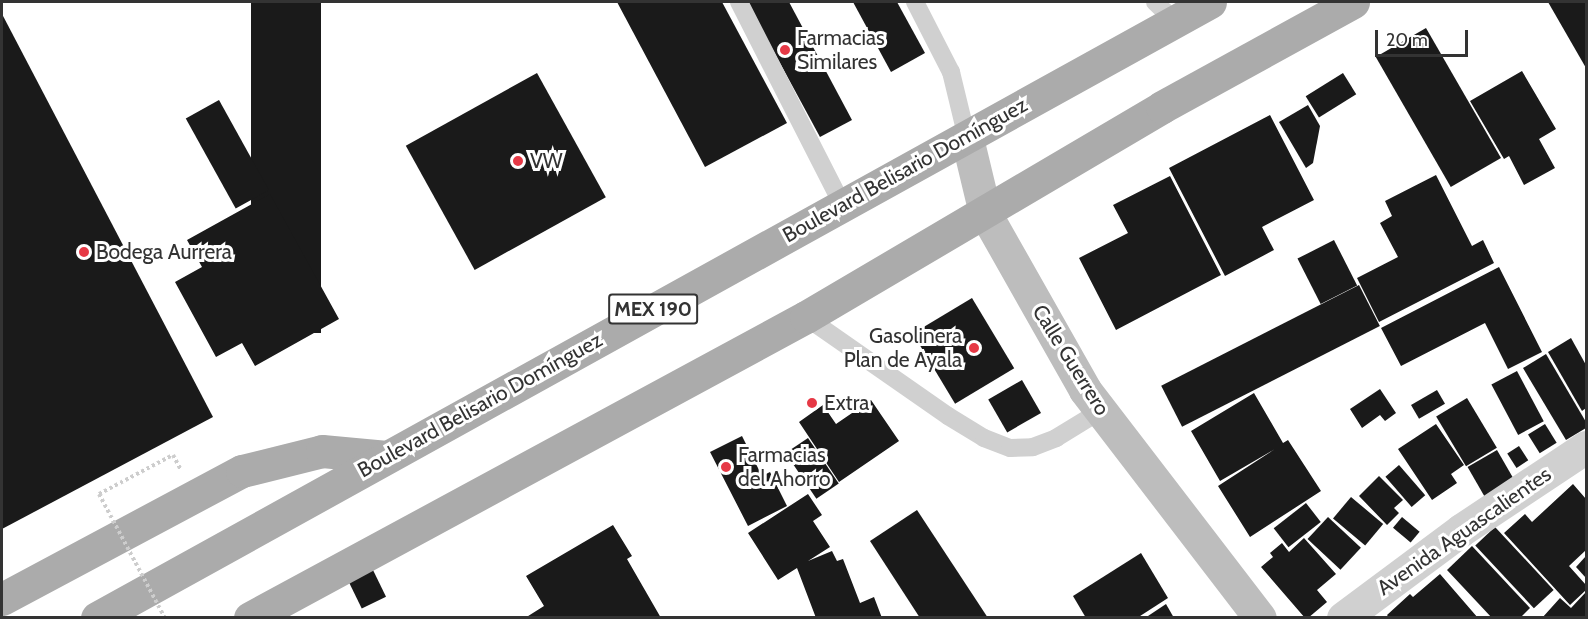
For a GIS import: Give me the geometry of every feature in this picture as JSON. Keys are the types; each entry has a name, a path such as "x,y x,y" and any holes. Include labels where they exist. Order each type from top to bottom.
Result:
{"main road":[{"name":"Boulevard Belisario Domínguez","path":"96,618 842,204 967,138 1165,11 1210,2"},
{"path":"250,618 288,607 806,317 1162,107 1353,2"},
{"name":"Calle Guerrero","path":"967,138 985,213 1085,390 1260,618"},
{"path":"2,599 242,471 322,452 387,457"}],"street":[{"name":"Avenida Aguascalientes","path":"1343,618 1461,530 1587,447"}],"lane":[{"path":"739,2 842,204"},
{"path":"915,2 951,72 967,138"},
{"path":"806,317 948,416 984,438 1010,448 1033,447 1056,438 1100,411"}],"path":[{"path":"165,618 99,494 173,455"}],"building":[{"path":"251,2 321,2 321,333 251,333"},
{"path":"617,2 722,2 787,123 705,167"},
{"path":"747,2 789,2 852,120 820,137"},
{"path":"853,2 897,2 925,53 891,72"},
{"path":"1548,2 1586,2 1586,68"},
{"path":"2,14 213,417 2,529"},
{"path":"1426,28 1501,158 1451,187 1376,57"},
{"path":"1522,71 1556,129 1539,139 1555,168 1524,185 1509,156 1504,159 1470,101"},
{"path":"537,73 606,197 475,270 406,146"},
{"path":"1343,73 1356,94 1319,118 1306,96"},
{"path":"219,100 269,190 236,209 186,118"},
{"path":"1308,105 1320,126 1313,163 1306,168 1279,122"},
{"path":"1270,115 1314,200 1262,227 1274,250 1225,276 1169,168"},
{"path":"1436,175 1472,246 1483,240 1494,263 1379,322 1357,278 1398,257 1380,223 1392,216 1385,201"},
{"path":"1170,176 1221,275 1116,330 1079,258 1128,233 1113,205"},
{"path":"270,194 339,319 255,366 242,343 216,357 175,282 202,267 187,240"},
{"path":"1334,240 1357,285 1321,304 1297,259"},
{"path":"1499,267 1542,352 1508,369 1485,323 1401,366 1381,328"},
{"path":"1359,285 1380,326 1182,427 1161,386"},
{"path":"972,298 1014,368 955,404 913,334"},
{"path":"1571,338 1586,365 1586,408 1582,411 1548,352"},
{"path":"1546,354 1586,422 1586,428 1566,440 1523,368"},
{"path":"1517,371 1544,421 1518,435 1491,385"},
{"path":"1022,380 1041,413 1007,432 988,400"},
{"path":"1380,389 1396,413 1385,421 1380,415 1362,428 1350,409"},
{"path":"1437,390 1445,404 1419,419 1411,405"},
{"path":"1254,393 1283,443 1288,440 1321,491 1250,537 1218,486 1275,449 1220,481 1191,431"},
{"path":"1467,398 1497,448 1466,466 1436,417"},
{"path":"871,400 899,441 839,482 799,422 823,405 836,424"},
{"path":"1436,424 1464,465 1451,474 1457,483 1432,500 1398,449"},
{"path":"1545,424 1557,443 1540,453 1528,435"},
{"path":"742,436 762,476 770,472 787,506 748,526 710,452"},
{"path":"808,438 839,484 816,499 786,453"},
{"path":"1519,446 1528,460 1517,468 1507,454"},
{"path":"1497,450 1515,481 1486,498 1468,467"},
{"path":"1399,465 1425,495 1412,507 1385,477"},
{"path":"1379,476 1403,500 1394,508 1399,513 1387,525 1359,496"},
{"path":"1573,484 1586,499 1586,550 1569,566 1586,585 1586,590 1570,605 1504,533 1525,514 1532,522"},
{"path":"808,494 822,515 813,521 830,547 808,561 832,551 837,561 843,559 860,603 874,597 882,618 816,618 797,568 778,580 748,533"},
{"path":"1351,497 1383,524 1365,545 1333,518"},
{"path":"1306,503 1321,522 1288,547 1274,528"},
{"path":"917,510 988,618 920,618 870,541"},
{"path":"1328,517 1361,548 1340,570 1308,539"},
{"path":"1402,517 1420,532 1411,543 1393,528"},
{"path":"613,525 632,556 627,559 661,618 525,618 544,606 526,576"},
{"path":"1495,527 1554,590 1534,608 1475,545"},
{"path":"1304,538 1336,574 1317,590 1327,602 1308,618 1305,618 1261,567 1273,557 1270,553 1282,543 1289,552"},
{"path":"1472,546 1530,608 1520,618 1492,618 1447,570"},
{"path":"1141,553 1168,598 1137,618 1086,618 1073,596"},
{"path":"1586,556 1586,578 1576,567"},
{"path":"372,568 386,597 362,609 348,580"},
{"path":"1440,574 1478,618 1389,618 1387,615 1410,594 1413,597"},
{"path":"1586,592 1586,618 1542,618 1560,598 1571,608"},
{"path":"1166,604 1174,618 1145,618"}],"place":[{"name":"Farmacias Similares","path":"785,50"},
{"name":"VW","path":"518,161"},
{"name":"Bodega Aurrera","path":"84,252"},
{"name":"Gasolinera Plan de Ayala","path":"974,348"},
{"name":"Extra","path":"812,403"},
{"name":"Farmacias del Ahorro","path":"726,467"}]}
